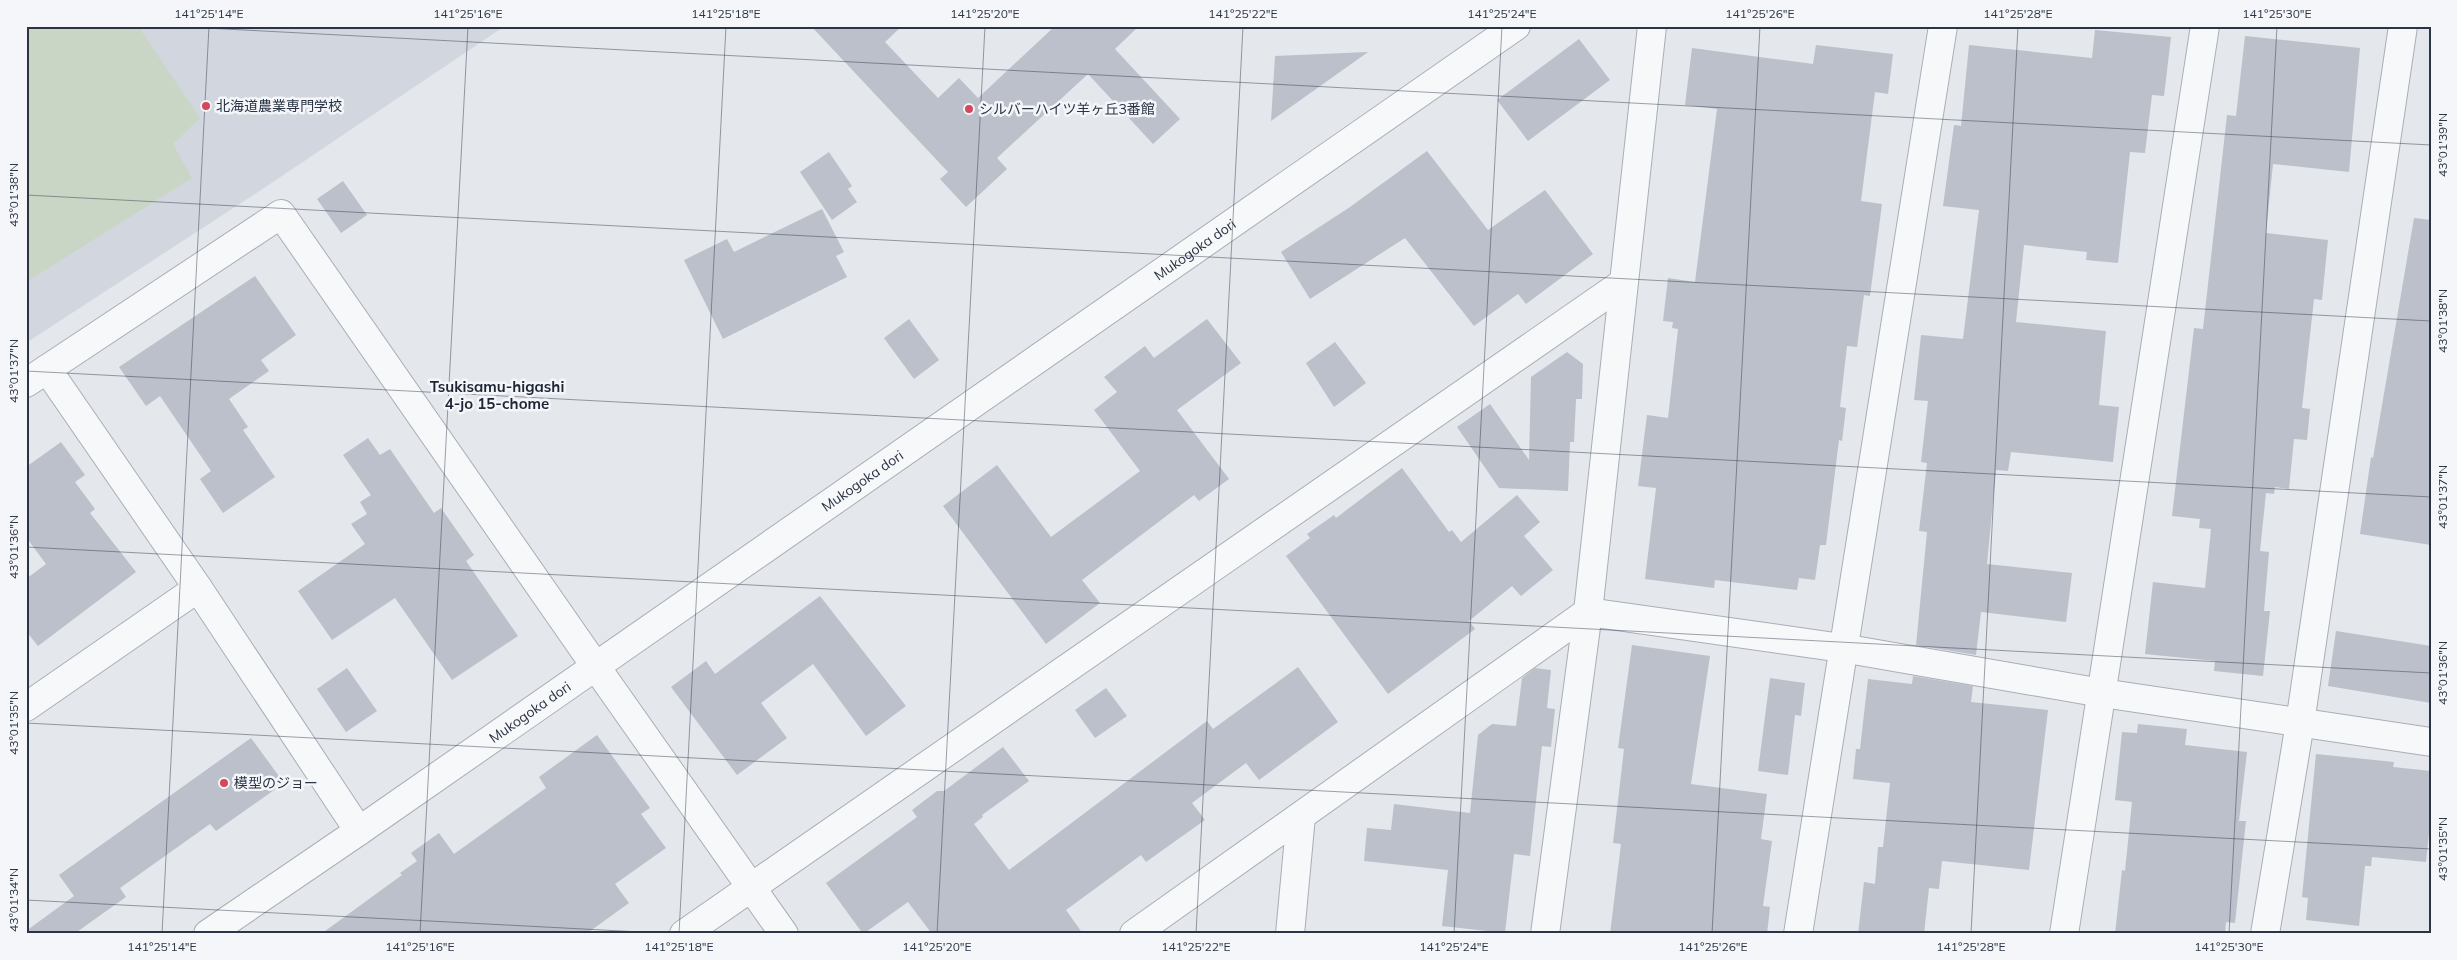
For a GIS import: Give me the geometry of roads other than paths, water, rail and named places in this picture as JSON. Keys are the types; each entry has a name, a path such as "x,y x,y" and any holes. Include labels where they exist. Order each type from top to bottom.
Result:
{"street":[{"name":"Mukogoka dori","path":"208,934 596,667 1493,34 1516,26"},
{"path":"1545,934 1588,612 1652,26"},
{"path":"1798,934 1842,648 1943,26"},
{"path":"2064,934 2205,26"},
{"path":"2265,934 2300,723 2403,26"},
{"path":"359,831 198,588 37,376 282,214 596,667 784,934"},
{"path":"684,934 1623,283"},
{"path":"26,707 198,588"},
{"path":"1134,934 1588,612 1842,648 2102,693 2431,742"},
{"path":"1290,934 1301,816"}],"place":[{"name":"北海道農業専門学校","path":"206,106"},
{"name":"シルバーハイツ羊ヶ丘3番館","path":"969,109"},
{"name":"模型のジョー","path":"224,783"}],"district":[{"name":"Tsukisamu-higashi 4-jo 15-chome","path":"497,396"}]}
